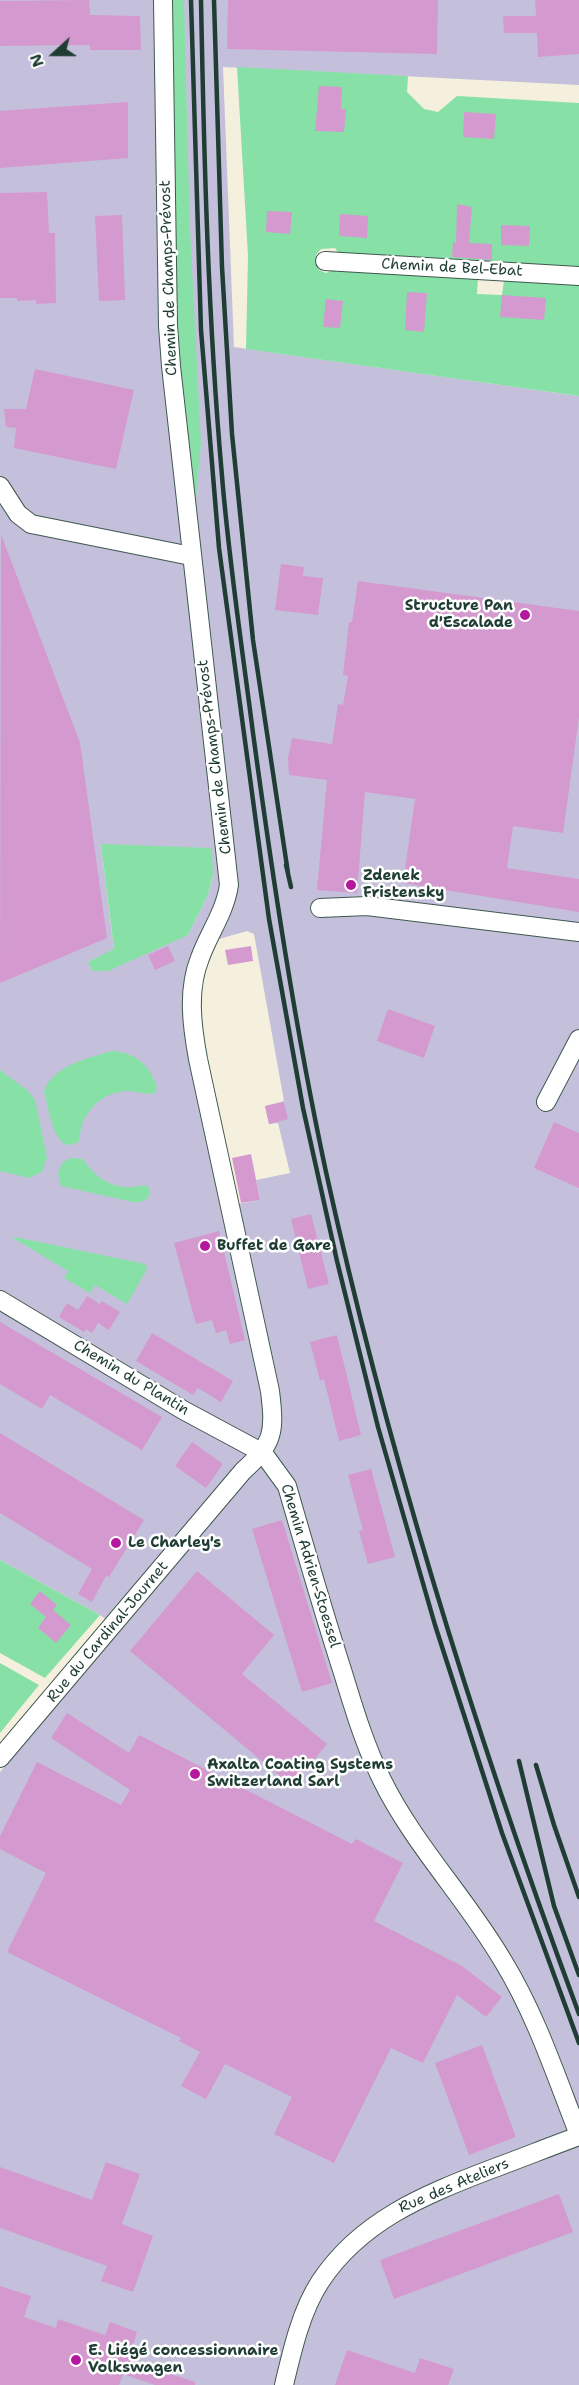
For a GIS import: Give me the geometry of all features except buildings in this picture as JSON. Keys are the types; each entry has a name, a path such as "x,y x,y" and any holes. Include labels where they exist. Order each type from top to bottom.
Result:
{"street":[{"name":"Chemin de Champs-Prévost","path":"163,0 168,326 191,556 228,874 227,896 196,968 192,1019 198,1059 270,1391 273,1424 263,1453"},
{"name":"Chemin de Bel-Ebat","path":"326,261 579,276"},
{"path":"0,486 18,514 31,524 191,556"},
{"path":"320,908 367,906 579,932"},
{"path":"546,1102 579,1039"},
{"name":"Chemin du Plantin","path":"0,1300 183,1410 263,1453"},
{"name":"Rue du Cardinal-Journet","path":"0,1758 243,1471 263,1453"},
{"name":"Chemin Adrien-Stoessel","path":"263,1453 287,1486 351,1699 381,1779 416,1838 485,1932 515,1981 541,2037 579,2136"},
{"name":"Rue des Ateliers","path":"284,2385 303,2320 319,2283 352,2243 386,2216 416,2200 579,2136"}],"shaded area":[{"path":"0,0 579,0 579,85 223,67 234,347 579,396 579,2385 0,2385 0,1772 120,1630 100,1615 0,1560","holes":["101,844 213,875 208,895 188,935 88,962 114,950","247,931 254,934 284,1101 265,1106 269,1124 278,1123 290,1173 256,1180 260,1200 238,1204 202,1038 202,944"]}],"green space":[{"path":"170,0 184,0 190,229 201,443 196,500 177,331"},
{"path":"237,67 408,76 407,92 424,109 438,112 457,96 579,103 579,270 340,256 335,248 321,249 315,259 319,270 326,273 336,268 478,278 477,294 502,295 504,280 579,284 579,396 246,349 248,256"},
{"path":"101,844 212,848 213,875 208,895 188,935 108,971 93,971 88,962 114,949"},
{"path":"112,1051 135,1057 146,1066 157,1087 155,1093 127,1091 106,1097 94,1105 85,1117 78,1143 68,1145 58,1137 54,1130 44,1091 55,1075 63,1069"},
{"path":"0,1070 28,1091 35,1100 47,1158 42,1172 29,1178 0,1171"},
{"path":"70,1158 83,1159 97,1175 114,1185 148,1186 150,1191 148,1198 141,1202 133,1202 61,1186 58,1174 62,1163"},
{"path":"13,1238 145,1264 147,1269 127,1304 95,1285 90,1293 64,1278 68,1271"},
{"path":"0,1560 100,1615 45,1678 0,1653"},
{"path":"0,1663 39,1685 0,1733"}],"railway":[{"path":"191,0 201,330 219,548 269,919 303,1108 337,1261 378,1427 435,1625 502,1833 579,2043"},
{"path":"201,0 210,298 225,508 268,843 304,1063 351,1279 407,1492 438,1598 505,1807 579,2014"},
{"path":"214,0 222,267 232,434 253,640 288,873"},
{"path":"286,865 291,887"},
{"path":"519,1761 554,1906 579,1975"},
{"path":"536,1765 579,1897"}],"place":[{"name":"Structure Pan d'Escalade","path":"525,615"},
{"name":"Zdenek Fristensky","path":"351,885"},
{"name":"Buffet de Gare","path":"205,1246"},
{"name":"Le Charley's","path":"116,1543"},
{"name":"Axalta Coating Systems Switzerland Sarl","path":"195,1774"},
{"name":"E. Liégé concessionnaire Volkswagen","path":"76,2360"}]}
